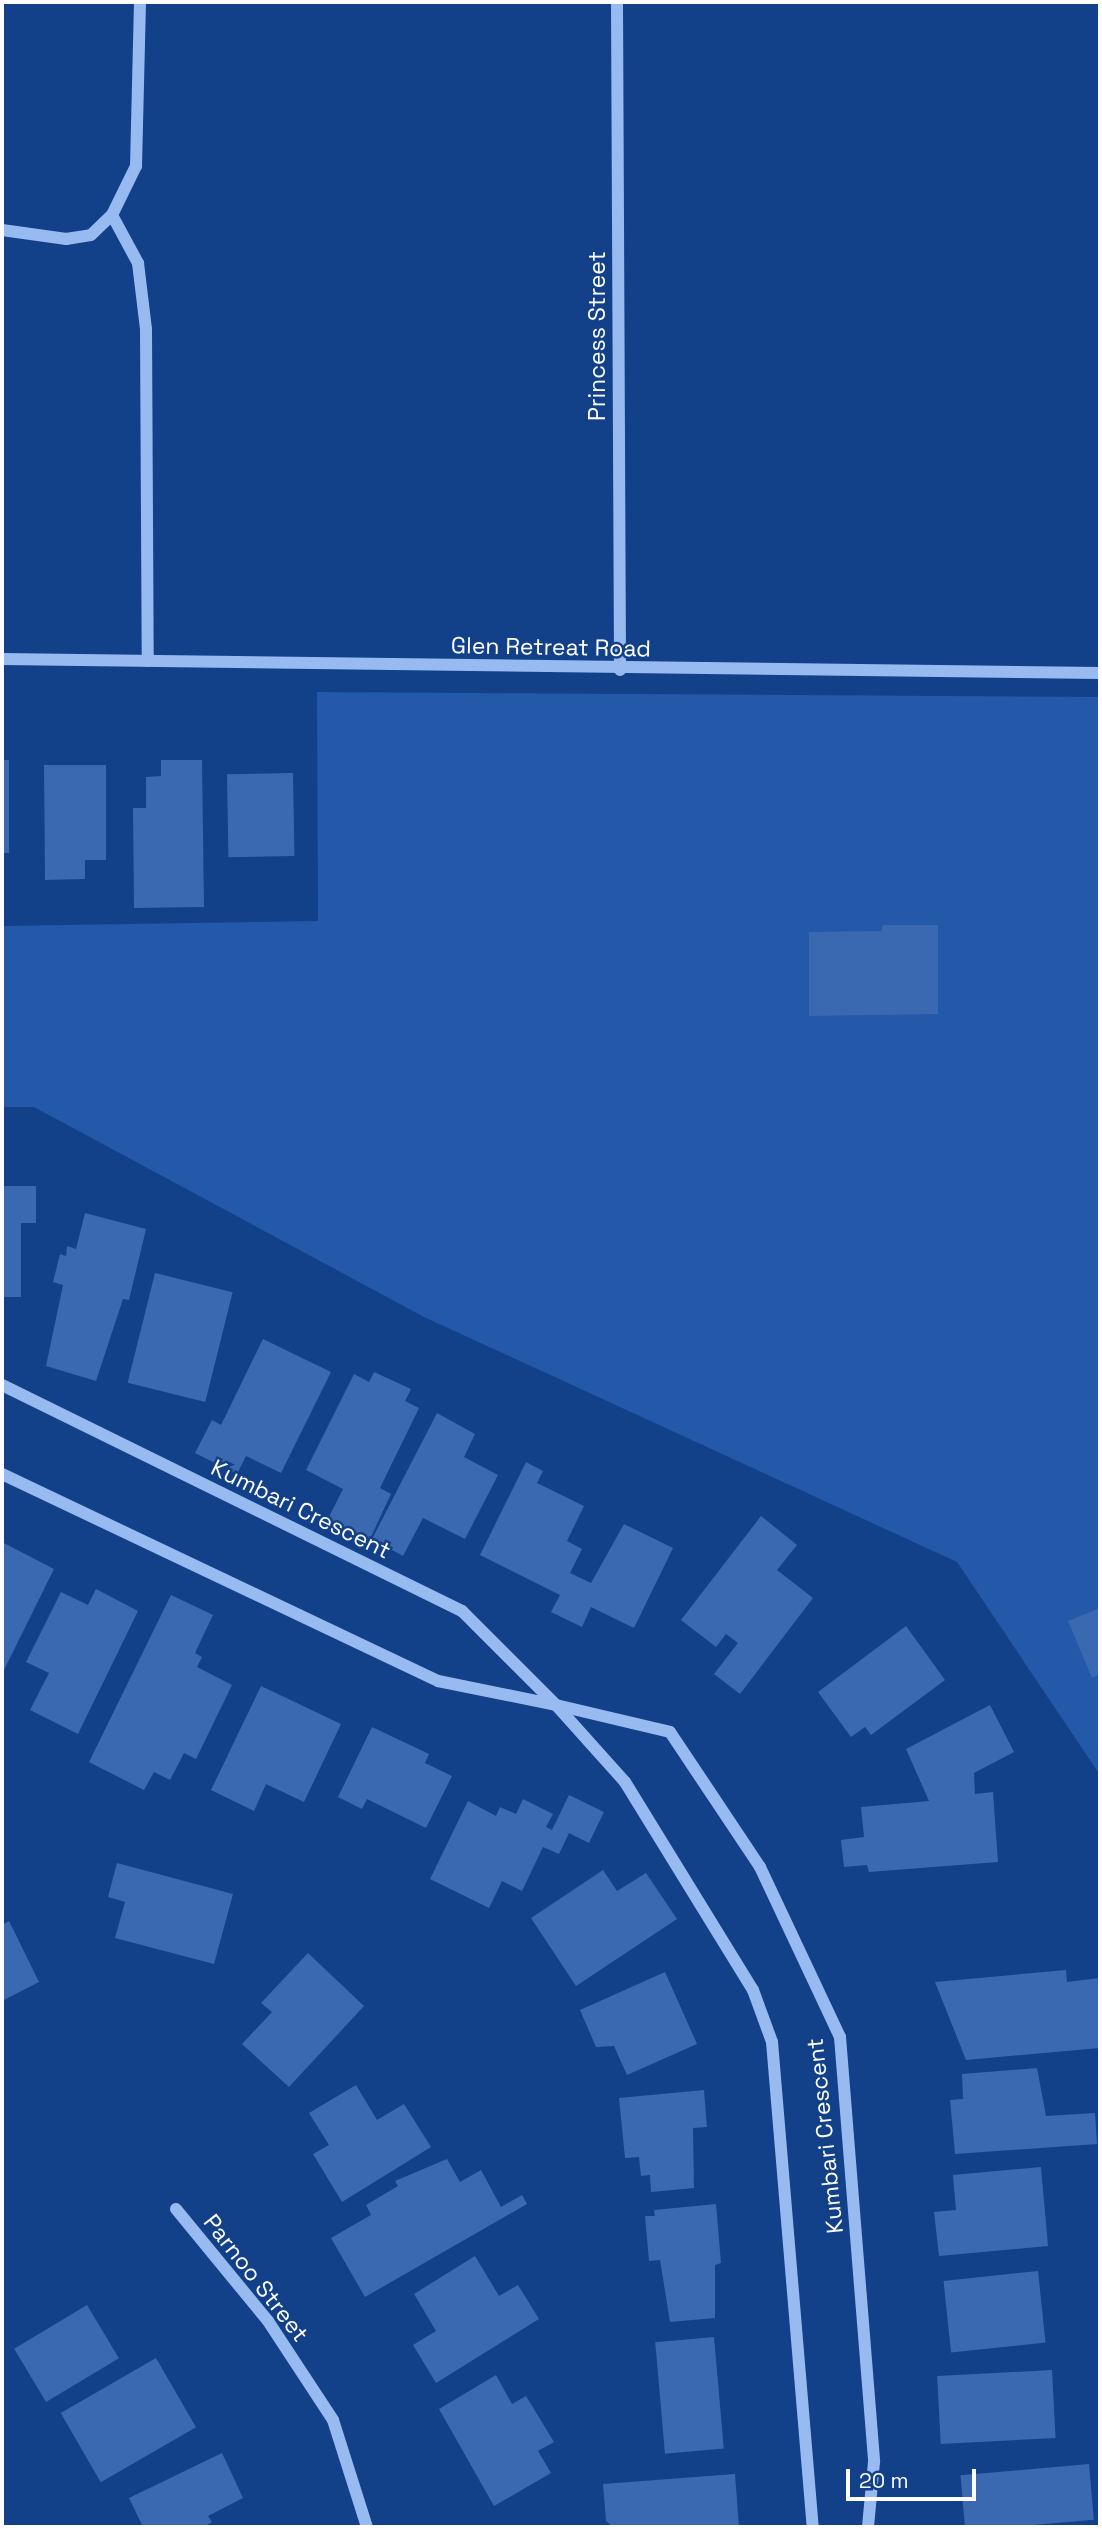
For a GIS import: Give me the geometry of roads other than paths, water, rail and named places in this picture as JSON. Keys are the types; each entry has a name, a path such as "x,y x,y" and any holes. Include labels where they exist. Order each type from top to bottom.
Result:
{"street":[{"path":"2,230 66,239 91,235 112,215 136,166 140,2"},
{"name":"Princess Street","path":"617,2 620,670"},
{"path":"112,215 138,263 146,330 148,661"},
{"name":"Glen Retreat Road","path":"2,659 620,670 1100,673"},
{"name":"Kumbari Crescent","path":"2,1385 462,1611 556,1705 632,1793 753,1990 772,2042 813,2527"},
{"name":"Kumbari Crescent","path":"2,1474 438,1681 670,1732 760,1867 840,2037 874,2462 868,2527"},
{"name":"Parnoo Street","path":"176,2209 268,2321 333,2420 367,2527"}]}
